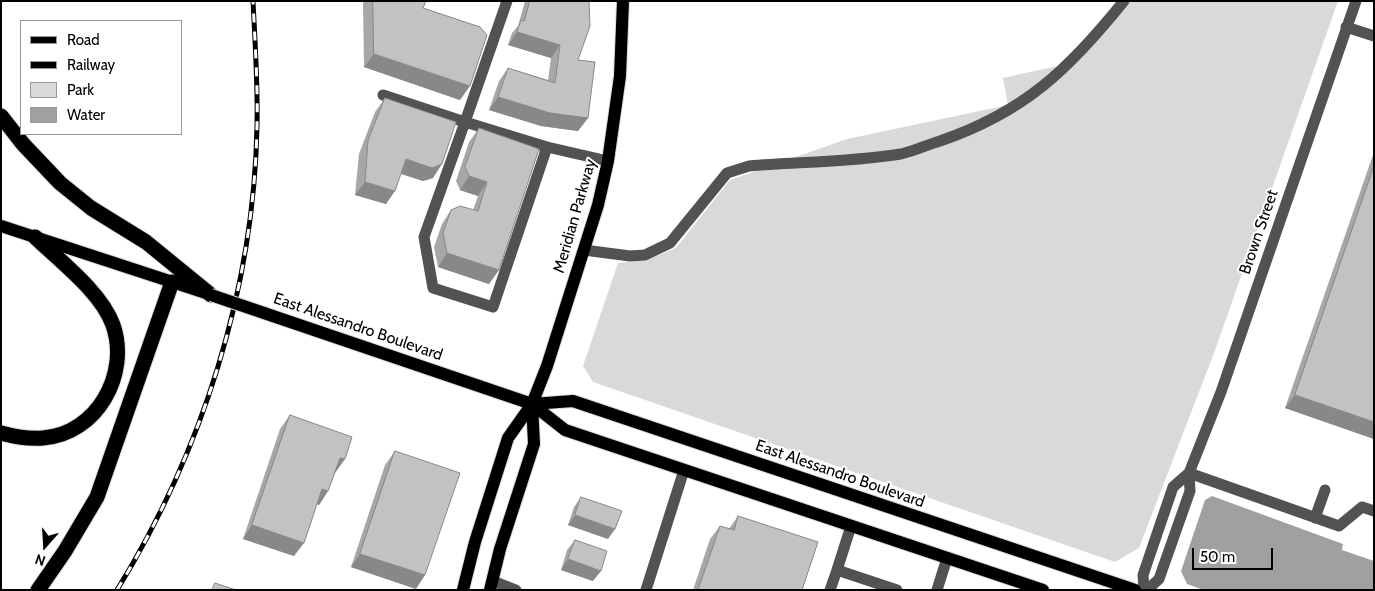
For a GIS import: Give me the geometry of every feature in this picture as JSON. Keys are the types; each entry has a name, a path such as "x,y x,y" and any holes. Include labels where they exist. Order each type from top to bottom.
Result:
{"highway":[{"path":"1,116 23,144 60,183 91,208 146,242 211,295"},
{"path":"1,433 19,438 44,438 66,433 82,424 96,412 105,399 116,371 116,340 106,311 94,295 35,237"},
{"path":"38,590 65,551 97,497 172,282"}],"main road":[{"name":"Meridian Parkway","path":"532,404 547,366 584,250 598,205 608,161 620,76 623,1"},
{"path":"1,226 35,237"},
{"name":"East Alessandro Boulevard","path":"35,237 532,404 565,430 1043,590"},
{"name":"East Alessandro Boulevard","path":"532,404 573,401 1135,590"},
{"path":"491,586 500,549 534,444 532,404"},
{"path":"463,590 475,542 508,438 532,404"}],"street":[{"path":"507,1 424,237 433,288 492,307 547,147"},
{"path":"584,250 630,256 645,255 670,243 727,173 749,166 902,154 963,133 997,117 1028,98 1066,68 1124,1"},
{"name":"Brown Street","path":"1189,473 1174,487 1143,575 1146,590 1159,579 1190,490 1189,473 1221,392 1356,1"},
{"path":"1346,27 1374,36"},
{"path":"383,95 547,147 608,161"},
{"path":"646,590 684,470"},
{"path":"1189,473 1339,526 1362,507 1374,511"},
{"path":"1315,518 1325,490"},
{"path":"830,590 852,526"},
{"path":"937,590 947,558"},
{"path":"836,570 897,590"},
{"path":"491,586 516,590"}],"green space":[{"path":"1117,1 1338,1 1214,353 1139,548 1115,562 593,382 583,366 618,263 647,260 676,248 730,180 847,139 1008,105 1003,78 1062,65"}],"water":[{"path":"1212,496 1343,544 1342,550 1374,561 1374,590 1204,590 1187,584 1181,571 1205,500"}],"building":[{"path":"373,1 426,1 423,8 480,27 487,35 470,86 374,54"},
{"path":"530,1 589,1 590,26 578,60 595,62 588,118 550,113 498,97 508,68 555,83 560,45 517,32 521,20 524,21"},
{"path":"385,98 456,122 442,164 432,168 406,159 395,191 365,182 368,141"},
{"path":"479,128 539,149 499,270 447,253 443,233 451,210 460,206 478,211 487,182 469,176 465,167"},
{"path":"1374,166 1374,422 1295,395"},
{"path":"290,415 352,437 345,459 340,458 328,491 322,489 304,543 252,525"},
{"path":"395,451 460,473 425,575 360,554"},
{"path":"581,497 622,511 615,529 575,515"},
{"path":"738,516 818,542 802,590 698,590 720,526 734,530"},
{"path":"575,540 607,551 601,571 568,559"},
{"path":"215,583 236,590 212,590"}],"railway":[{"path":"117,590 147,537 174,482 198,426 218,367 234,308 246,248 254,187 257,110 253,1"}]}
